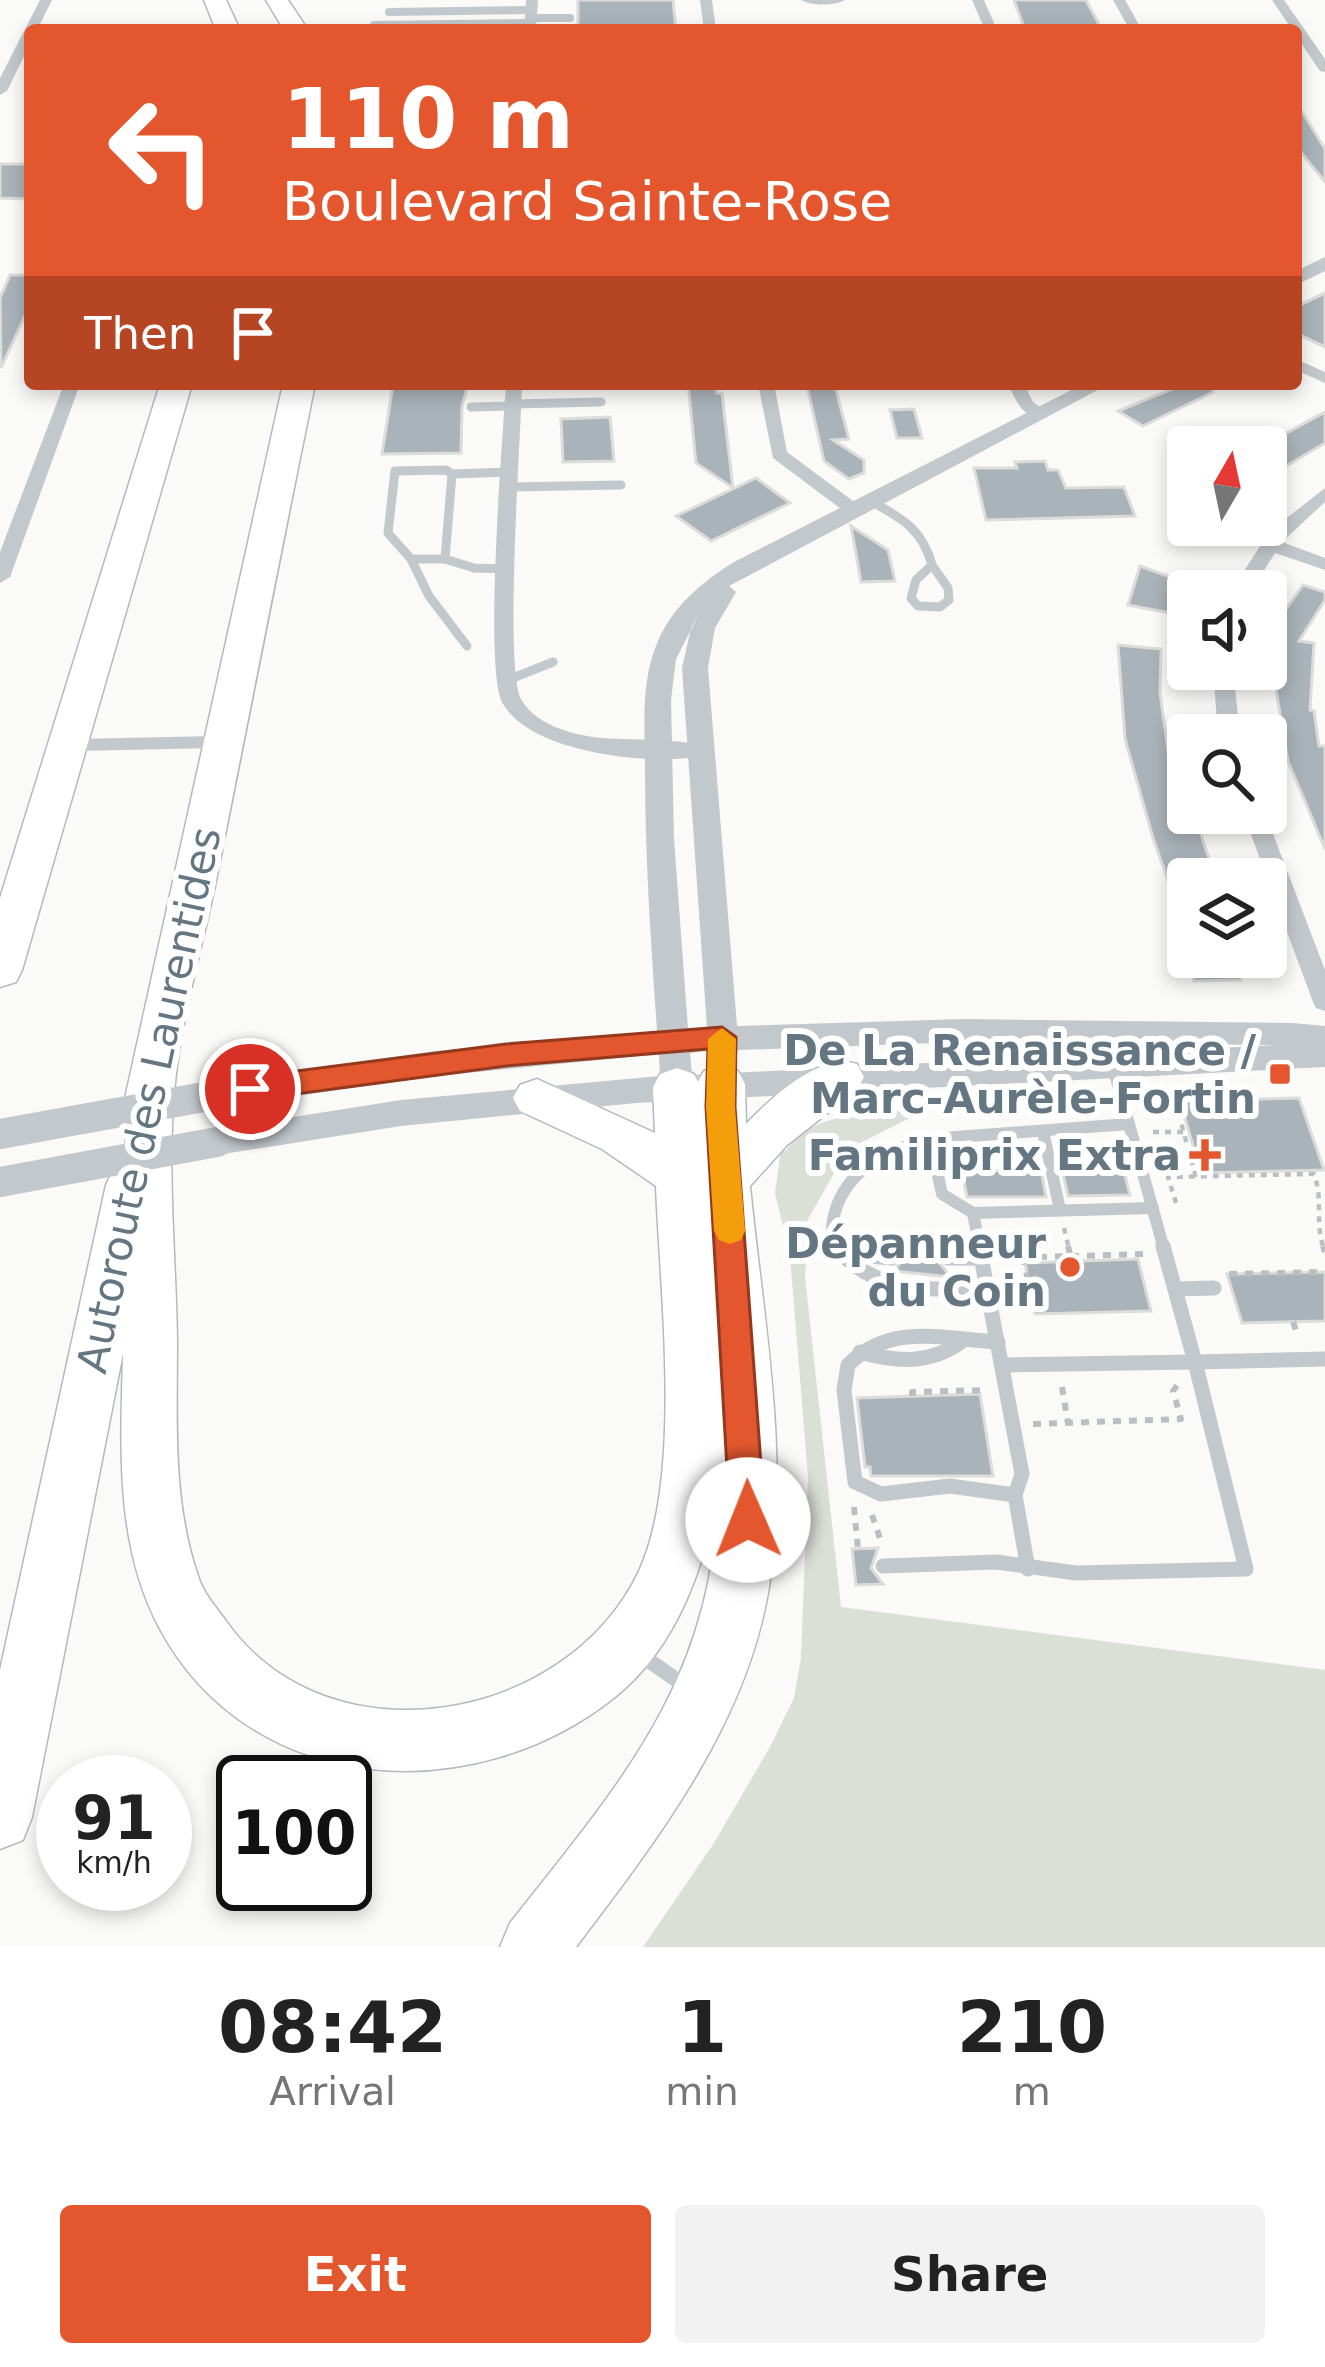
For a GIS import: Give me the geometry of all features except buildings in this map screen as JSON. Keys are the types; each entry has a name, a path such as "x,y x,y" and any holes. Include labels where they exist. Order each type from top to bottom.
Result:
{"highway":[{"path":"0,970 174,390"},
{"name":"Autoroute des Laurentides","path":"0,1817 298,390"},
{"path":"150,1094 148,1445 153,1516 177,1599 217,1664 262,1702 310,1728 368,1743 434,1743 524,1718 577,1686 625,1643 655,1601 672,1562 691,1479 703,1178 699,1062"},
{"path":"703,1178 840,1077"},
{"path":"537,1098 703,1178"},
{"path":"534,1947 646,1797 702,1698 722,1654 737,1597 748,1520 703,1178"}],"street":[{"path":"807,0 839,0"},
{"path":"1302,35 1325,68"},
{"path":"0,91 24,43"},
{"path":"0,578 8,533 69,390"},
{"path":"767,390 778,454 860,504"},
{"path":"1019,390 1026,405 1040,414"},
{"path":"699,1062 658,750 661,668 677,626 715,584 764,555 1087,390"},
{"path":"513,398 505,680 518,712 541,730 589,745 700,750"},
{"path":"1287,529 1325,494"},
{"path":"1276,546 1325,564"},
{"path":"699,1062 720,946 695,668 703,628 734,580 764,555"},
{"path":"1262,834 1325,1002"},
{"path":"0,1182 401,1113 537,1098 699,1062 968,1030 1325,1038"},
{"path":"0,1134 226,1093 443,1062 699,1062 840,1077 1325,1055"}],"lane":[{"path":"388,12 570,18"},
{"path":"391,24 531,16"},
{"path":"471,407 513,398 601,402"},
{"path":"467,646 429,596 411,559 388,533 395,471 621,485"},
{"path":"445,559 452,474"},
{"path":"860,504 916,530 932,550 932,565 948,588 949,600 940,607 917,606 910,598 912,585 932,565"},
{"path":"411,559 507,569"},
{"path":"505,680 553,662"},
{"path":"67,745 224,741"},
{"path":"883,1557 996,1562 1076,1573 1246,1568 1113,1066"},
{"path":"988,1288 888,1287 838,1251 831,1232 833,1216 865,1166 890,1148 930,1139 1131,1128"},
{"path":"1043,1131 1060,1210"},
{"path":"930,1139 941,1194 973,1213 1153,1208"},
{"path":"973,1213 1022,1474 1015,1495 1028,1569"},
{"path":"838,1251 892,1258"},
{"path":"948,1258 982,1258"},
{"path":"1175,1289 1212,1281"},
{"path":"998,1342 961,1342 938,1334 889,1337 860,1352 844,1376 855,1482 880,1494 950,1486 1015,1495"},
{"path":"860,1352 890,1360 937,1359 961,1342"},
{"path":"1003,1365 1325,1359"},
{"path":"625,1643 702,1698"}],"path":[{"path":"1171,1084 1196,1177"},
{"path":"1131,1128 1184,1132"},
{"path":"1176,1203 1168,1178 1314,1174 1323,1200 1315,1223 1325,1252"},
{"path":"904,1243 940,1242"},
{"path":"1007,1258 1143,1254"},
{"path":"1013,1289 1030,1289 1023,1258"},
{"path":"1212,1281 1325,1272"},
{"path":"1293,1322 1298,1336"},
{"path":"1058,1364 1068,1423"},
{"path":"913,1396 912,1392 988,1390"},
{"path":"1033,1424 1180,1419 1173,1391"},
{"path":"853,1502 858,1549"},
{"path":"869,1508 883,1557"}],"shaded area":[{"path":"910,1110 912,1117 860,1143 840,1163 808,1219 805,1277 841,1607 1325,1670 1325,1947 643,1947 714,1843 770,1747 794,1698 801,1658 808,1477 790,1256 775,1193 781,1149 786,1151 810,1128 825,1122"}],"slow traffic":[{"path":"722,1039 721,1107 730,1231"}],"place":[{"name":"De La Renaissance / Marc-Aurèle-Fortin","path":"1280,1074"},
{"name":"Familiprix Extra","path":"1205,1155"},
{"name":"Dépanneur du Coin","path":"1070,1267"}],"route":[{"path":"250,1089 506,1055 722,1037 721,1107 748,1520"}]}
